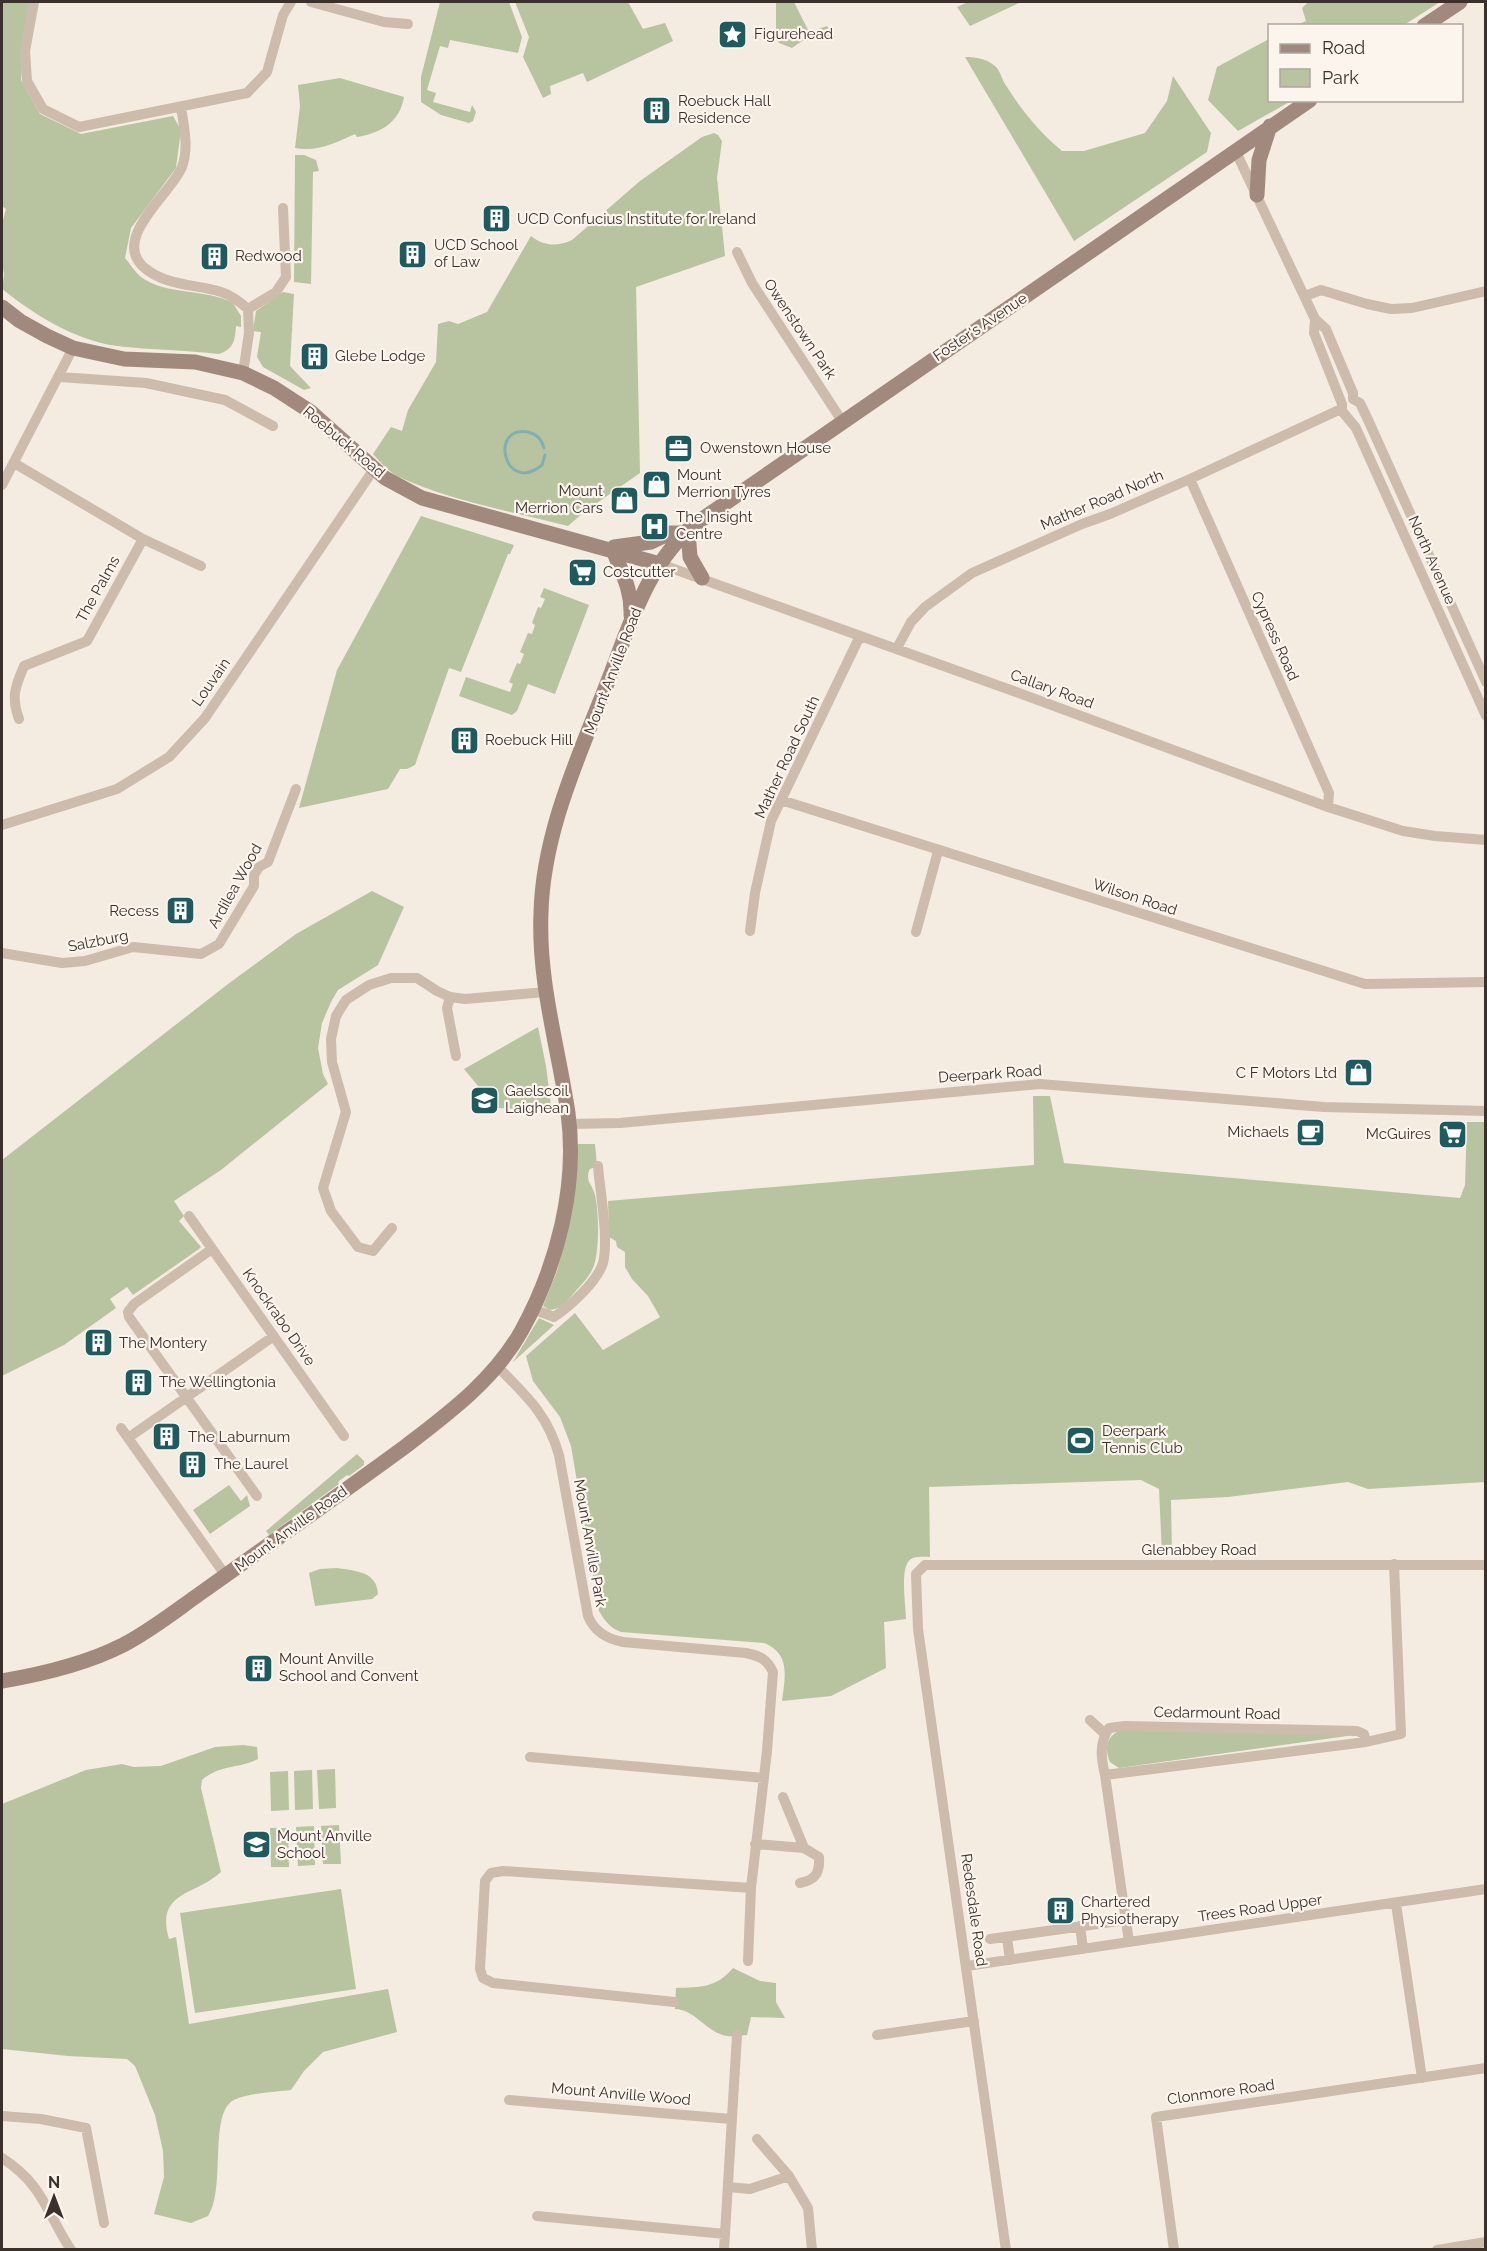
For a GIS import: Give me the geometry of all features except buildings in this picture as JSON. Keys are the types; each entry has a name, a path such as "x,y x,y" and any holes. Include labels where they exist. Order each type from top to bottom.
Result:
{"main road":[{"path":"1427,24 1460,2"},
{"name":"Foster's Avenue","path":"660,564 686,531 842,421 1307,102"},
{"path":"1257,195 1259,160 1270,126"},
{"name":"Roebuck Road","path":"2,307 46,336 74,348 124,359 195,362 243,373 274,388 311,412 374,469 396,485 422,498 660,564"},
{"path":"630,624 631,594 609,549 646,543 670,533 686,531 690,557 702,578"},
{"name":"Mount Anville Road","path":"2,1681 36,1675 79,1662 122,1645 147,1631 366,1475 470,1395 497,1366 520,1333 533,1309 550,1267 564,1213 570,1163 569,1124 546,992 540,918 548,854 568,786 630,624 660,564"}],"street":[{"path":"34,2 25,51 27,81 43,109 79,127 247,93 267,72 283,15 291,2"},
{"path":"311,2 384,22 408,24"},
{"path":"181,107 186,150 181,168 136,233 136,255 146,269 162,278 184,285 222,292 237,299 248,309 249,333 243,373"},
{"name":"North Avenue","path":"1236,152 1315,319 1326,329 1353,393 1346,407"},
{"path":"248,309 276,292 286,277 283,208"},
{"name":"Owenstown Park","path":"737,252 752,283 842,421"},
{"path":"1305,296 1321,290 1391,309 1412,308 1485,291"},
{"path":"2,485 74,348"},
{"path":"60,377 146,383 225,400 273,426"},
{"name":"North Avenue","path":"1346,407 1359,403 1369,422 1485,682"},
{"path":"1346,407 1357,416 1361,409"},
{"name":"North Avenue","path":"1346,407 1485,716"},
{"name":"Mather Road North","path":"897,648 911,622 925,607 972,573 1190,479 1346,407"},
{"path":"14,463 144,539 201,566"},
{"name":"Louvain","path":"2,825 117,789 170,757 205,718 374,469"},
{"name":"Cypress Road","path":"1190,479 1329,793 1328,807"},
{"name":"The Palms","path":"19,718 14,706 14,689 24,666 87,641 144,539"},
{"name":"Callary Road","path":"660,564 897,648 1328,807 1403,831 1485,840"},
{"name":"Mather Road South","path":"750,932 755,892 771,821 860,636"},
{"name":"Ardilea Wood","path":"165,952 201,954 219,944 254,886 254,875 259,867 268,862 297,789"},
{"name":"Wilson Road","path":"781,800 1365,984 1485,982"},
{"path":"916,932 938,851"},
{"name":"Salzburg","path":"2,953 62,963 85,961 133,947 165,952"},
{"path":"393,1228 374,1251 358,1247 331,1211 323,1188 346,1112 333,1062 331,1039 336,1016 346,1000 369,985 391,978 417,978 450,997 480,999 546,992"},
{"path":"450,997 447,1008 456,1056"},
{"name":"Deerpark Road","path":"569,1124 621,1123 1040,1084 1324,1107 1485,1111"},
{"path":"533,1309 554,1317 571,1305 603,1264 605,1247 598,1166"},
{"name":"Knockrabo Drive","path":"189,1216 344,1436"},
{"path":"212,1249 134,1304 128,1312 129,1317 257,1496"},
{"path":"128,1438 273,1336"},
{"name":"Mount Anville Park","path":"497,1366 528,1397 552,1434 559,1455 588,1616 592,1626 616,1641 746,1653 761,1657 769,1663 773,1672 751,1888 747,1960"},
{"path":"121,1428 226,1576"},
{"path":"1105,1775 1366,1742 1401,1734 1394,1564"},
{"name":"Glenabbey Road","path":"916,1574 925,1565 1485,1565"},
{"name":"Redesdale Road","path":"916,1574 918,1629 1006,2250"},
{"path":"1090,1720 1105,1734 1101,1746 1129,1942"},
{"name":"Cedarmount Road","path":"1105,1734 1109,1728 1125,1726 1357,1731 1364,1734 1366,1742"},
{"path":"530,1757 764,1778"},
{"path":"783,1797 804,1848"},
{"path":"755,1844 804,1848 819,1857 820,1869 816,1877 808,1882 800,1883"},
{"path":"674,2002 493,1983 483,1978 480,1969 485,1881 491,1873 503,1870 751,1888"},
{"name":"Trees Road Upper","path":"967,1966 1485,1889"},
{"path":"1396,1904 1422,2078"},
{"path":"990,1939 1126,1920"},
{"path":"1080,1926 1083,1948"},
{"path":"1007,1936 1010,1960"},
{"path":"877,2035 974,2021"},
{"path":"724,2250 737,2035"},
{"name":"Clonmore Road","path":"1174,2250 1156,2117 1485,2068"},
{"name":"Mount Anville Wood","path":"509,2100 731,2119"},
{"path":"2,2116 41,2119 86,2128 104,2223"},
{"path":"757,2139 789,2176 808,2208 812,2250"},
{"path":"2,2158 16,2167 41,2194 71,2250"},
{"path":"728,2187 750,2189 789,2176"},
{"path":"537,2216 725,2234"},
{"path":"1437,2250 1485,2242"}],"green space":[{"path":"2,2 30,2 21,80 40,114 81,134 173,116 181,130 176,168 131,228 125,258 141,277 151,283 174,290 210,295 233,303 241,316 241,327 236,326 234,340 228,349 219,354 101,343 56,325 2,289 4,275 2,224 6,209 2,206"},
{"path":"440,2 509,2 522,37 518,53 450,40 448,48 440,46 427,90 436,93 433,102 470,112 472,105 476,112 473,121 469,123 441,115 421,102 421,77"},
{"path":"515,2 628,2 643,29 665,23 673,41 587,82 583,73 550,86 551,94 543,98 523,57 529,37"},
{"path":"776,2 794,2 809,32 827,26 835,37 802,41 792,48 779,43 776,38"},
{"path":"968,2 1021,2 970,26 957,7"},
{"path":"1308,2 1440,2 1406,24 1299,24 1306,21 1302,8"},
{"path":"1268,40 1268,102 1289,102 1238,131 1208,100 1217,67"},
{"path":"965,57 982,59 996,67 1005,85 1025,113 1062,151 1084,151 1145,133 1167,101 1173,76 1211,133 1207,152 1074,241"},
{"path":"340,78 404,97 394,120 374,133 357,137 355,134 319,148 295,148 300,106 298,85"},
{"path":"714,133 722,141 717,178 725,256 636,287 640,473 568,526 437,492 390,472 373,454 391,427 402,431 408,410 436,362 438,324 449,321 458,324 487,312 531,236 540,242 551,244 561,244 572,240 640,181 702,137"},
{"path":"295,155 304,155 316,160 319,171 313,172 311,284 294,282"},
{"path":"283,292 294,294 290,366 311,388 304,390 263,367 257,357 261,332 253,331 256,311"},
{"path":"421,516 514,545 508,554 461,672 449,668 415,765 407,769 400,769 388,789 299,808 337,670"},
{"path":"544,588 589,605 555,694 528,684 517,711 512,715 459,696 466,677 510,692 513,684 509,682 517,663 520,664 524,654 520,652 528,633 532,634 535,625 532,623 538,607 541,608 545,599 540,597"},
{"path":"372,891 404,907 378,965 338,990 331,1002 322,1023 318,1048 323,1074 328,1084 221,1170 174,1201 184,1216 179,1221 201,1247 199,1249 133,1295 127,1287 110,1299 116,1308 64,1345 2,1376 2,1160 228,984 296,934"},
{"path":"538,1027 551,1106 534,1110 498,1108 487,1092 483,1092 464,1069"},
{"path":"1033,1096 1050,1096 1064,1163 1460,1198 1465,1185 1467,1122 1485,1122 1485,1482 1368,1489 1348,1482 1228,1497 1171,1500 1172,1553 1162,1554 1159,1489 1141,1480 929,1487 930,1557 915,1557 907,1563 904,1578 906,1619 884,1622 886,1668 831,1696 782,1701 785,1675 782,1660 779,1653 764,1643 621,1632 611,1626 599,1611 571,1446 560,1417 533,1381 526,1356 575,1313 603,1350 660,1317 648,1296 632,1279 625,1267 625,1252 617,1247 616,1241 609,1237 608,1201 1034,1165"},
{"path":"578,1144 595,1144 597,1166 590,1169 588,1176 594,1191 598,1222 595,1263 588,1276 569,1299 557,1308 549,1310 543,1306 557,1271 572,1211"},
{"path":"539,1318 554,1325 513,1362"},
{"path":"357,1454 364,1461 364,1465 349,1476 347,1475 338,1482 339,1484 269,1535 266,1531"},
{"path":"229,1485 241,1501 247,1495 250,1506 210,1534 193,1510"},
{"path":"337,1568 358,1571 369,1576 377,1586 378,1594 372,1599 315,1606 309,1573 320,1569"},
{"path":"1124,1729 1351,1734 1119,1768 1110,1762 1107,1746 1114,1734"},
{"path":"243,1745 257,1747 258,1759 216,1771 202,1780 201,1788 221,1872 211,1880 180,1896 172,1903 168,1912 166,1923 169,1939 176,1937 189,2024 388,1989 397,2032 323,2052 304,2071 291,2090 252,2095 232,2101 225,2109 221,2122 213,2204 208,2216 191,2223 154,2214 164,2177 163,2151 155,2115 135,2066 127,2059 2,2049 2,1804 86,1770 122,1764 134,1767 161,1766 215,1747"},
{"path":"335,1769 336,1808 319,1809 317,1770"},
{"path":"312,1770 313,1809 295,1810 294,1771"},
{"path":"288,1771 289,1810 271,1811 270,1772"},
{"path":"339,1825 341,1864 323,1864 321,1826"},
{"path":"314,1826 315,1865 298,1866 296,1827"},
{"path":"270,1828 288,1828 289,1867 271,1867"},
{"path":"341,1889 356,1989 195,2013 180,1913"},
{"path":"733,1968 760,1981 776,1983 776,2002 785,2018 751,2017 747,2035 729,2036 713,2031 689,2013 675,2009 676,1988 701,1987 714,1983"}],"waterway":[{"path":"544,448 542,442 534,434 516,433 508,439 505,448 506,458 519,472 529,472 542,465 545,455"}],"place":[{"name":"Figurehead","path":"733,34"},
{"name":"Roebuck Hall Residence","path":"657,110"},
{"name":"UCD Confucius Institute for Ireland","path":"496,219"},
{"name":"UCD School of Law","path":"413,254"},
{"name":"Redwood","path":"214,256"},
{"name":"Glebe Lodge","path":"314,356"},
{"name":"Owenstown House","path":"679,448"},
{"name":"Mount Merrion Tyres","path":"656,484"},
{"name":"Mount Merrion Cars","path":"624,500"},
{"name":"The Insight Centre","path":"655,526"},
{"name":"Costcutter","path":"582,572"},
{"name":"Roebuck Hill","path":"464,740"},
{"name":"Recess","path":"180,911"},
{"name":"C F Motors Ltd","path":"1358,1073"},
{"name":"Gaelscoil Laighean","path":"484,1100"},
{"name":"Michaels","path":"1310,1132"},
{"name":"McGuires","path":"1452,1134"},
{"name":"The Montery","path":"98,1343"},
{"name":"The Wellingtonia","path":"138,1382"},
{"name":"The Laburnum","path":"167,1437"},
{"name":"Deerpark Tennis Club","path":"1081,1440"},
{"name":"The Laurel","path":"193,1464"},
{"name":"Mount Anville School and Convent","path":"258,1668"},
{"name":"Mount Anville School","path":"256,1845"},
{"name":"Chartered Physiotherapy","path":"1060,1911"}]}
